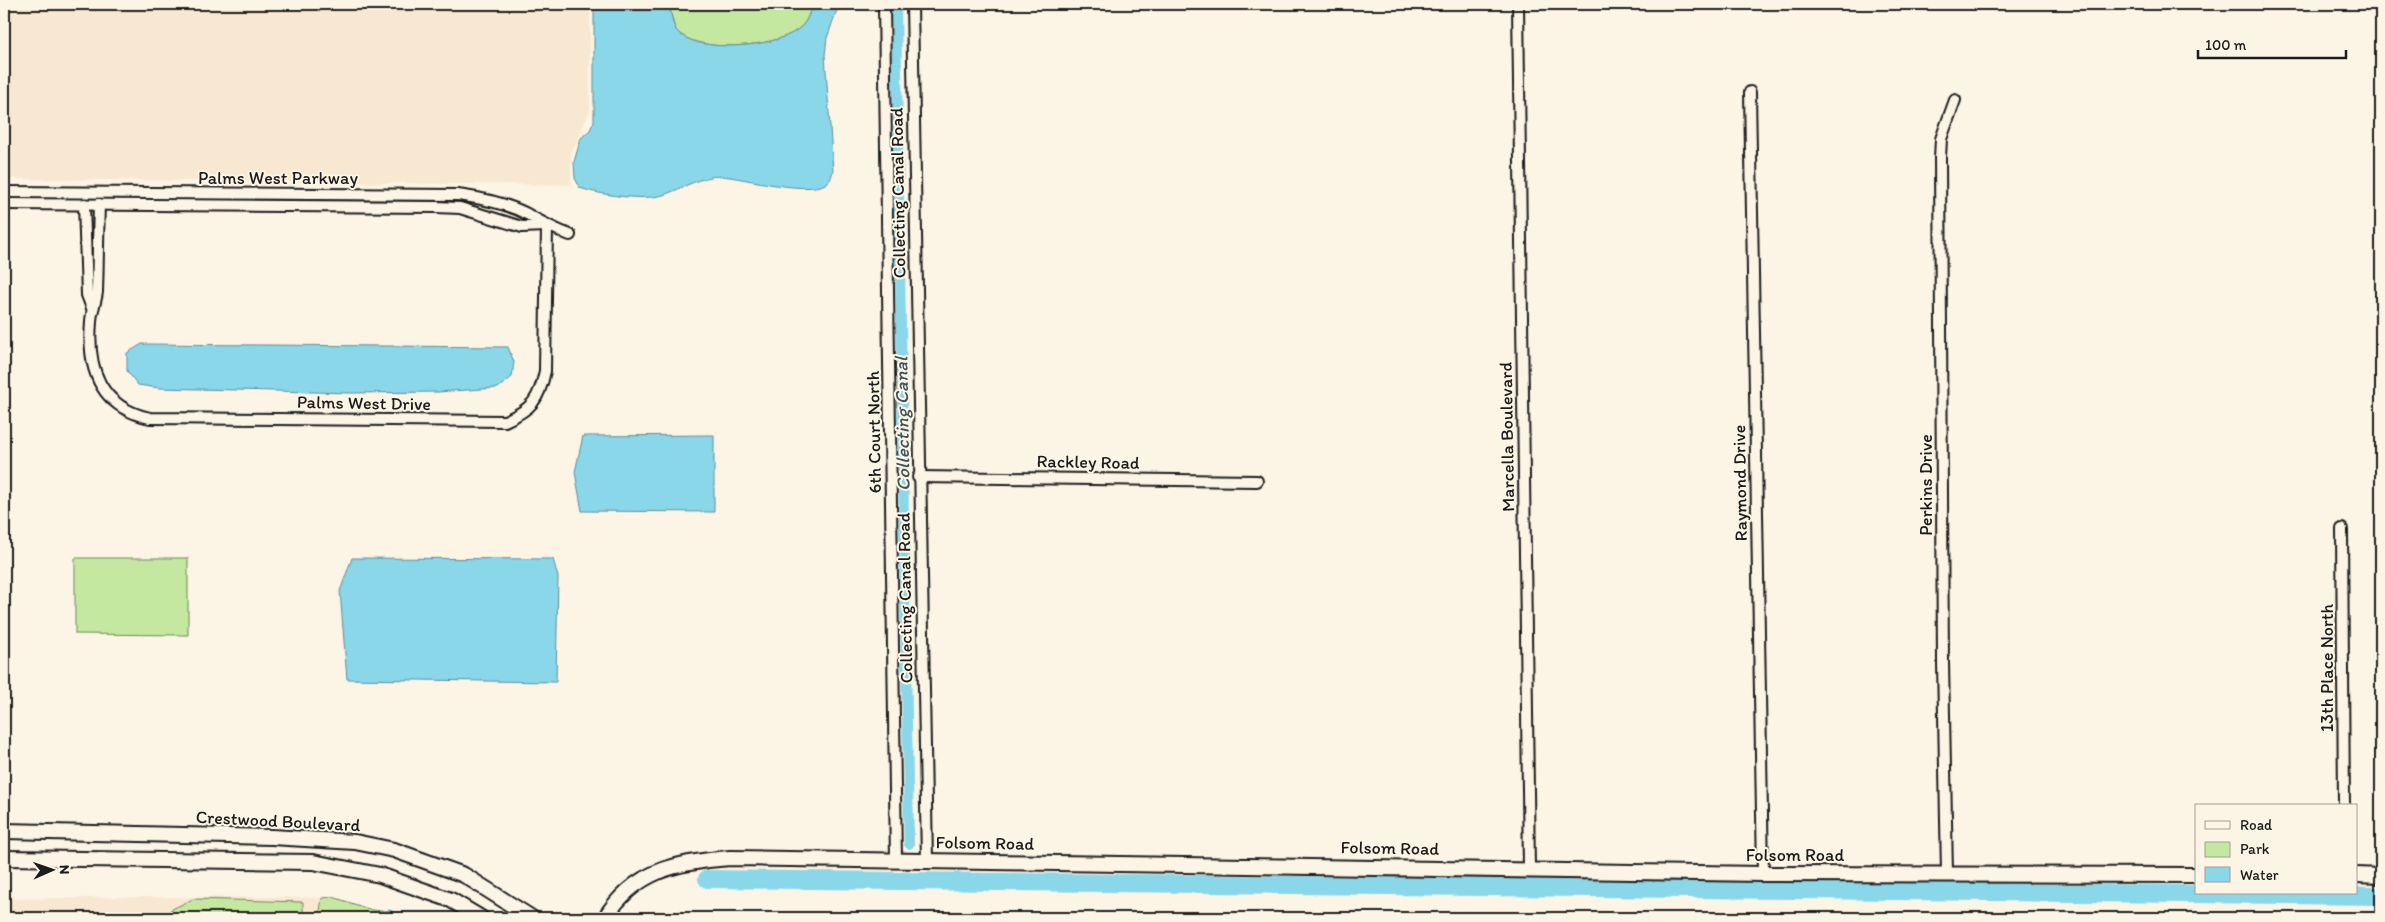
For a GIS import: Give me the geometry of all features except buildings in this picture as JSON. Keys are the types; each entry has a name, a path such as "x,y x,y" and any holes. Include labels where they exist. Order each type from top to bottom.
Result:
{"street":[{"name":"6th Court North","path":"884,4 896,861"},
{"name":"Collecting Canal Road","path":"912,4 918,477 927,861"},
{"name":"Marcella Boulevard","path":"1518,4 1529,869"},
{"name":"Raymond Drive","path":"1750,92 1763,874"},
{"name":"Perkins Drive","path":"1947,873 1943,662 1940,158 1941,139 1955,100"},
{"name":"Palms West Parkway","path":"4,192 458,195 479,198 525,213 547,226 570,235"},
{"name":"Palms West Parkway","path":"4,204 436,207 460,208 522,227 547,226"},
{"name":"Palms West Drive","path":"84,204 87,295 92,308"},
{"name":"Palms West Drive","path":"98,204 96,295 92,308 90,352 96,375 107,395 121,408 150,418 505,421 522,413 535,402 542,389 545,371 547,226"},
{"name":"Rackley Road","path":"918,477 1257,481"},
{"name":"13th Place North","path":"2342,529 2344,804"},
{"name":"Crestwood Boulevard","path":"4,830 281,837 355,842 394,850 464,875 532,918"},
{"path":"4,858 313,862 396,880 451,900 481,918"},
{"name":"Folsom Road","path":"605,918 621,896 642,879 664,868 693,861 730,858 1763,874 2195,875"},
{"path":"2358,875 2381,876"}],"shaded area":[{"path":"4,4 590,4 590,111 571,154 571,185 4,179"},
{"path":"134,897 322,898 319,918 4,918 4,899"}],"green space":[{"path":"669,4 812,4 809,15 803,25 787,36 772,41 736,46 700,43 686,38 676,30"},
{"path":"75,558 188,558 188,635 75,634"},
{"path":"333,897 372,910 386,911 385,918 319,918 322,898"},
{"path":"193,899 303,902 303,918 170,918 170,910"}],"water":[{"path":"594,4 669,4 676,30 686,38 700,43 736,46 772,41 787,36 803,25 809,15 812,4 839,4 827,38 825,55 833,171 830,180 821,186 809,188 721,176 698,180 655,197 610,195 580,188 575,178 574,162 581,138 590,130 594,121"},
{"path":"142,344 508,347 514,362 512,377 498,388 437,392 351,393 159,388 138,385 127,371 127,353"},
{"path":"714,435 714,512 582,511 575,472 583,436"},
{"path":"352,558 553,559 558,577 556,682 347,679 340,591"},
{"path":"390,910 398,916 416,918 385,918 386,911"},
{"path":"1010,914 1088,918 949,918"}],"waterway":[{"name":"Collecting Canal","path":"896,4 909,844"},
{"path":"707,879 2381,896"}]}
